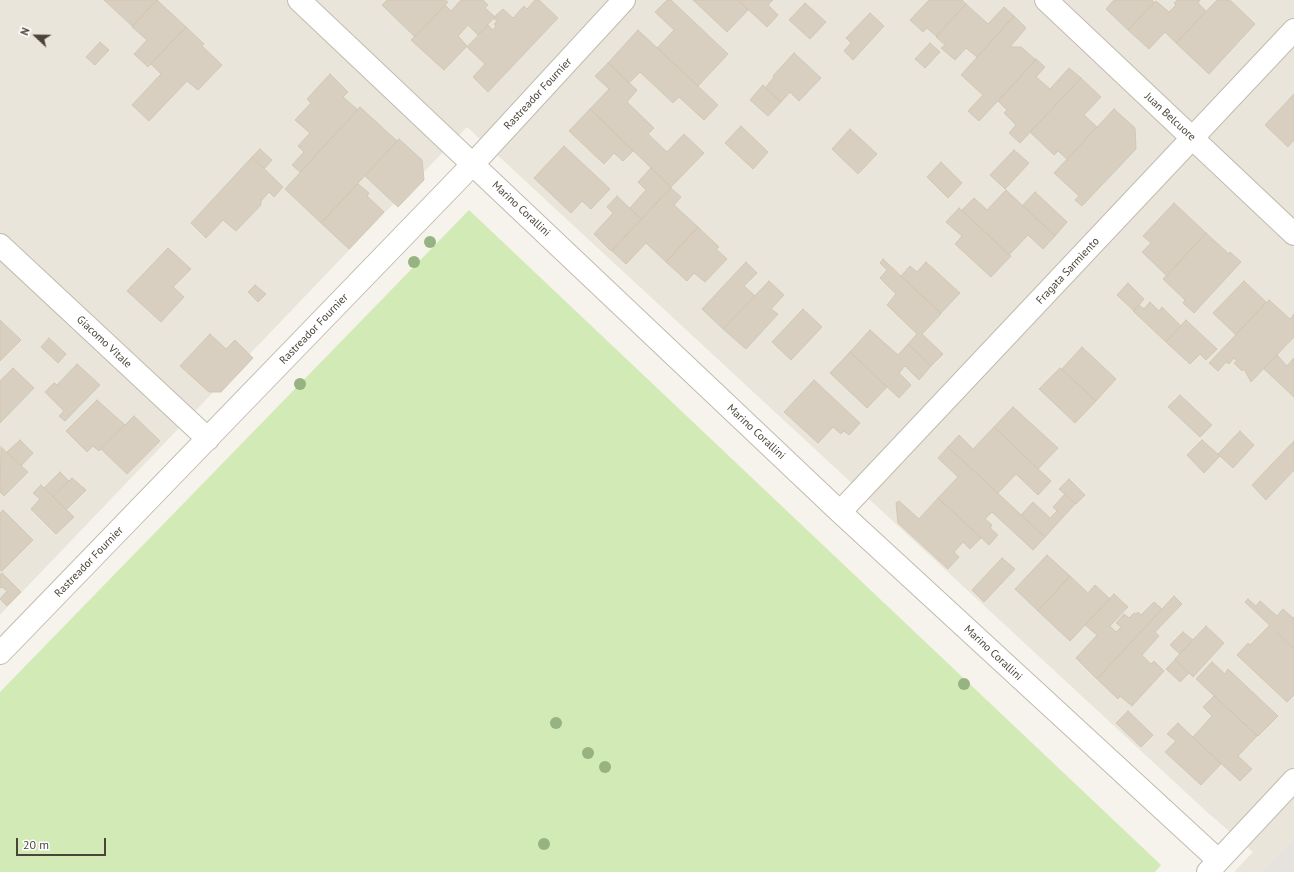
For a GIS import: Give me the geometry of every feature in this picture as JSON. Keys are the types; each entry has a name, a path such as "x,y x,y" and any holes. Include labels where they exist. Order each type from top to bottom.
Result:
{"street":[{"name":"Marino Corallini","path":"298,0 1213,866"},
{"name":"Rastreador Fournier","path":"0,653 473,164 624,0"},
{"name":"Juan Belcuore","path":"1046,0 1294,234"},
{"name":"Fragata Sarmiento","path":"840,512 1294,30"},
{"name":"Giacomo Vitale","path":"0,245 208,439"},
{"path":"1213,866 1294,780"}],"shaded area":[{"path":"0,0 1294,0 1294,872 1234,872 1253,852 1207,812 467,127 0,615"},
{"path":"1294,839 1294,872 1263,872"}],"green space":[{"path":"469,210 1161,865 1155,872 0,872 0,692"}],"building":[{"path":"104,0 157,0 132,26"},
{"path":"157,0 186,27 148,67 134,54 147,40 132,27"},
{"path":"387,0 445,0 448,2 415,37 382,5"},
{"path":"461,0 483,0 488,5 485,8 495,17 478,35 468,25 458,36 467,46 444,70 411,40 445,5 451,11"},
{"path":"535,0 539,0 558,18 488,92 473,77 485,64 467,47 488,25 493,30 496,26 494,24 497,21 493,18 503,9 513,18 524,6 527,9"},
{"path":"667,0 671,0 728,54 698,86 657,48 674,30 655,12"},
{"path":"693,0 738,0 748,10 727,32"},
{"path":"738,0 773,0 768,5 778,15 767,27"},
{"path":"929,0 962,0 966,4 936,36 927,28 923,32 910,20"},
{"path":"1114,0 1152,0 1154,2 1128,30 1106,9"},
{"path":"1177,0 1200,0 1198,3 1206,11 1176,43 1165,32 1149,49 1128,30 1156,1 1169,12 1176,5 1174,3"},
{"path":"1217,0 1230,0 1255,24 1209,74 1176,43"},
{"path":"805,3 826,22 810,39 789,20"},
{"path":"966,4 988,24 1004,7 1014,16 977,57 966,48 955,60 941,48 945,45 936,37"},
{"path":"870,13 884,26 853,60 844,51 851,43 846,38"},
{"path":"1014,16 1026,28 1010,47 1021,47 1036,60 979,121 968,111 983,95 961,75"},
{"path":"186,27 204,44 202,46 222,65 198,90 187,81 149,121 132,105 161,74 151,64"},
{"path":"638,30 718,105 704,120 679,97 673,103 640,72 629,83 608,63"},
{"path":"100,42 109,50 95,65 86,57"},
{"path":"930,43 940,52 925,68 915,59"},
{"path":"794,53 821,78 799,101 790,92 781,102 765,88 774,77 773,76"},
{"path":"1036,59 1045,67 1036,77 1050,89 1069,68 1081,78 1020,143 1009,133 1016,125 1004,113 1007,110 998,101"},
{"path":"608,63 637,90 627,102 654,128 648,134 667,152 684,134 704,153 671,187 590,109 609,89 595,76"},
{"path":"330,74 348,92 343,97 358,110 300,172 292,165 304,152 298,146 310,133 295,120 311,103 307,99"},
{"path":"1081,78 1101,97 1084,115 1097,127 1067,159 1058,151 1054,155 1030,132"},
{"path":"763,85 781,102 768,116 750,100"},
{"path":"1294,94 1294,140 1288,147 1265,125"},
{"path":"360,107 397,141 321,223 285,189"},
{"path":"590,109 633,151 623,161 614,153 604,164 569,131"},
{"path":"1114,109 1135,128 1136,149 1082,206 1075,200 1079,196 1054,173"},
{"path":"741,126 768,152 753,169 725,143"},
{"path":"850,129 877,154 858,174 832,149"},
{"path":"399,139 422,160 424,180 398,207 365,176"},
{"path":"564,146 610,189 591,209 582,201 571,213 534,178"},
{"path":"260,149 272,160 264,169 252,157"},
{"path":"1014,150 1029,163 1005,189 990,175"},
{"path":"252,157 283,187 274,197 269,192 261,201 261,205 236,231 223,220 206,238 191,223"},
{"path":"941,162 962,183 948,198 927,177"},
{"path":"651,168 671,187 641,219 630,208 646,190 638,182"},
{"path":"358,184 369,193 367,196 384,212 349,249 321,223"},
{"path":"671,188 681,197 674,205 698,227 666,262 646,243 626,264 612,251"},
{"path":"1006,190 1055,236 1043,249 1028,235 1009,255 962,210 974,198 987,210"},
{"path":"1035,192 1067,222 1055,236 1023,205"},
{"path":"617,196 641,219 611,251 594,234 613,213 607,207"},
{"path":"1174,203 1206,233 1167,276 1142,252 1151,243 1143,236"},
{"path":"959,208 1011,256 991,277 955,244 962,236 946,222"},
{"path":"698,227 719,247 716,249 727,259 705,282 694,273 687,281 666,262"},
{"path":"1206,233 1229,254 1230,252 1241,262 1194,313 1183,303 1185,300 1163,279"},
{"path":"168,248 191,269 173,287 184,297 161,322 127,291"},
{"path":"883,259 941,314 922,334 943,354 931,366 908,344 917,334 887,305 896,294 880,278 887,270 880,263"},
{"path":"746,262 757,273 744,286 755,296 723,329 702,309"},
{"path":"926,262 960,293 941,313 901,276 910,266 917,272"},
{"path":"769,281 784,295 771,309 778,314 746,349 723,329"},
{"path":"1244,281 1266,302 1236,335 1213,313"},
{"path":"1128,283 1144,299 1134,311 1117,295"},
{"path":"255,285 266,294 258,302 248,292"},
{"path":"1269,300 1290,319 1294,314 1294,337 1251,382 1244,369 1242,371 1234,363 1237,361 1234,358 1229,364 1226,362 1218,371 1209,363"},
{"path":"1150,302 1159,311 1162,307 1181,326 1166,342 1133,311 1139,305 1144,309"},
{"path":"803,309 822,327 791,360 772,342"},
{"path":"0,320 21,340 0,361"},
{"path":"1186,320 1217,349 1206,360 1200,354 1190,364 1166,342"},
{"path":"870,330 898,355 908,344 931,366 919,380 905,366 899,373 911,385 899,398 850,352"},
{"path":"210,334 226,349 235,340 253,358 221,392 209,392 180,366"},
{"path":"49,338 66,354 58,363 41,347"},
{"path":"1082,347 1116,379 1096,401 1062,369"},
{"path":"850,352 887,387 867,408 830,373"},
{"path":"1277,355 1287,366 1294,358 1294,397 1264,369"},
{"path":"77,364 100,385 65,421 59,416 64,411 45,392 54,383 57,385"},
{"path":"13,368 34,388 0,423 0,381"},
{"path":"1060,368 1096,401 1075,423 1039,389"},
{"path":"814,380 860,423 849,435 844,431 841,434 833,427 818,443 784,412"},
{"path":"1180,395 1212,425 1200,437 1168,407"},
{"path":"97,400 125,425 99,451 93,446 87,452 66,431"},
{"path":"1013,407 1058,448 1038,469 994,427"},
{"path":"134,416 160,441 127,474 101,449"},
{"path":"994,427 1051,481 1038,495 1016,474 998,493 948,447 959,435 973,449"},
{"path":"1240,431 1254,445 1233,468 1218,454"},
{"path":"20,440 33,453 21,466 7,452"},
{"path":"1202,440 1220,456 1204,473 1187,455"},
{"path":"1294,441 1294,470 1266,500 1252,485"},
{"path":"1,447 28,472 4,496 0,492"},
{"path":"948,447 1045,537 1033,550 992,512 985,519 992,525 990,528 998,535 989,545 938,498 958,477 938,458"},
{"path":"60,472 69,481 53,497 44,488"},
{"path":"72,478 86,490 66,510 53,497"},
{"path":"1069,479 1085,495 1076,504 1059,489"},
{"path":"41,485 74,517 56,534 31,509 40,499 33,493"},
{"path":"1065,494 1075,504 1045,537 1021,515 1033,502 1050,518 1057,511 1053,507"},
{"path":"938,498 981,538 970,549 963,542 954,552 959,557 948,569 898,523 896,503 899,501 919,519"},
{"path":"3,510 33,540 2,571 0,570 0,513"},
{"path":"1047,555 1070,576 1038,611 1015,589"},
{"path":"1002,558 1015,569 984,602 972,590"},
{"path":"2,573 21,592 7,606 0,599 7,591 2,587 0,588 0,575"},
{"path":"1070,576 1088,593 1095,585 1110,599 1070,641 1038,611"},
{"path":"1114,594 1128,607 1110,626 1116,632 1121,627 1116,623 1124,614 1129,618 1134,613 1136,614 1138,612 1141,615 1154,602 1162,609 1097,679 1076,658 1097,635 1085,625"},
{"path":"1174,596 1182,604 1155,632 1159,636 1142,655 1151,664 1154,661 1164,671 1132,706 1120,696 1118,699 1097,679"},
{"path":"1248,599 1256,606 1260,601 1277,616 1283,609 1293,618 1294,617 1294,648 1245,602"},
{"path":"1206,626 1224,643 1193,677 1175,659"},
{"path":"1269,626 1294,649 1294,695 1287,702 1237,655 1248,643 1250,645"},
{"path":"1183,632 1193,640 1180,654 1170,645"},
{"path":"1175,660 1189,673 1180,682 1166,669"},
{"path":"1212,662 1225,674 1228,669 1278,716 1258,736 1196,679"},
{"path":"1214,696 1257,736 1238,756 1252,769 1240,781 1193,737 1212,716 1203,707"},
{"path":"1128,711 1153,735 1141,747 1116,723"},
{"path":"1178,723 1221,764 1201,785 1165,752 1176,741 1167,734"}]}
